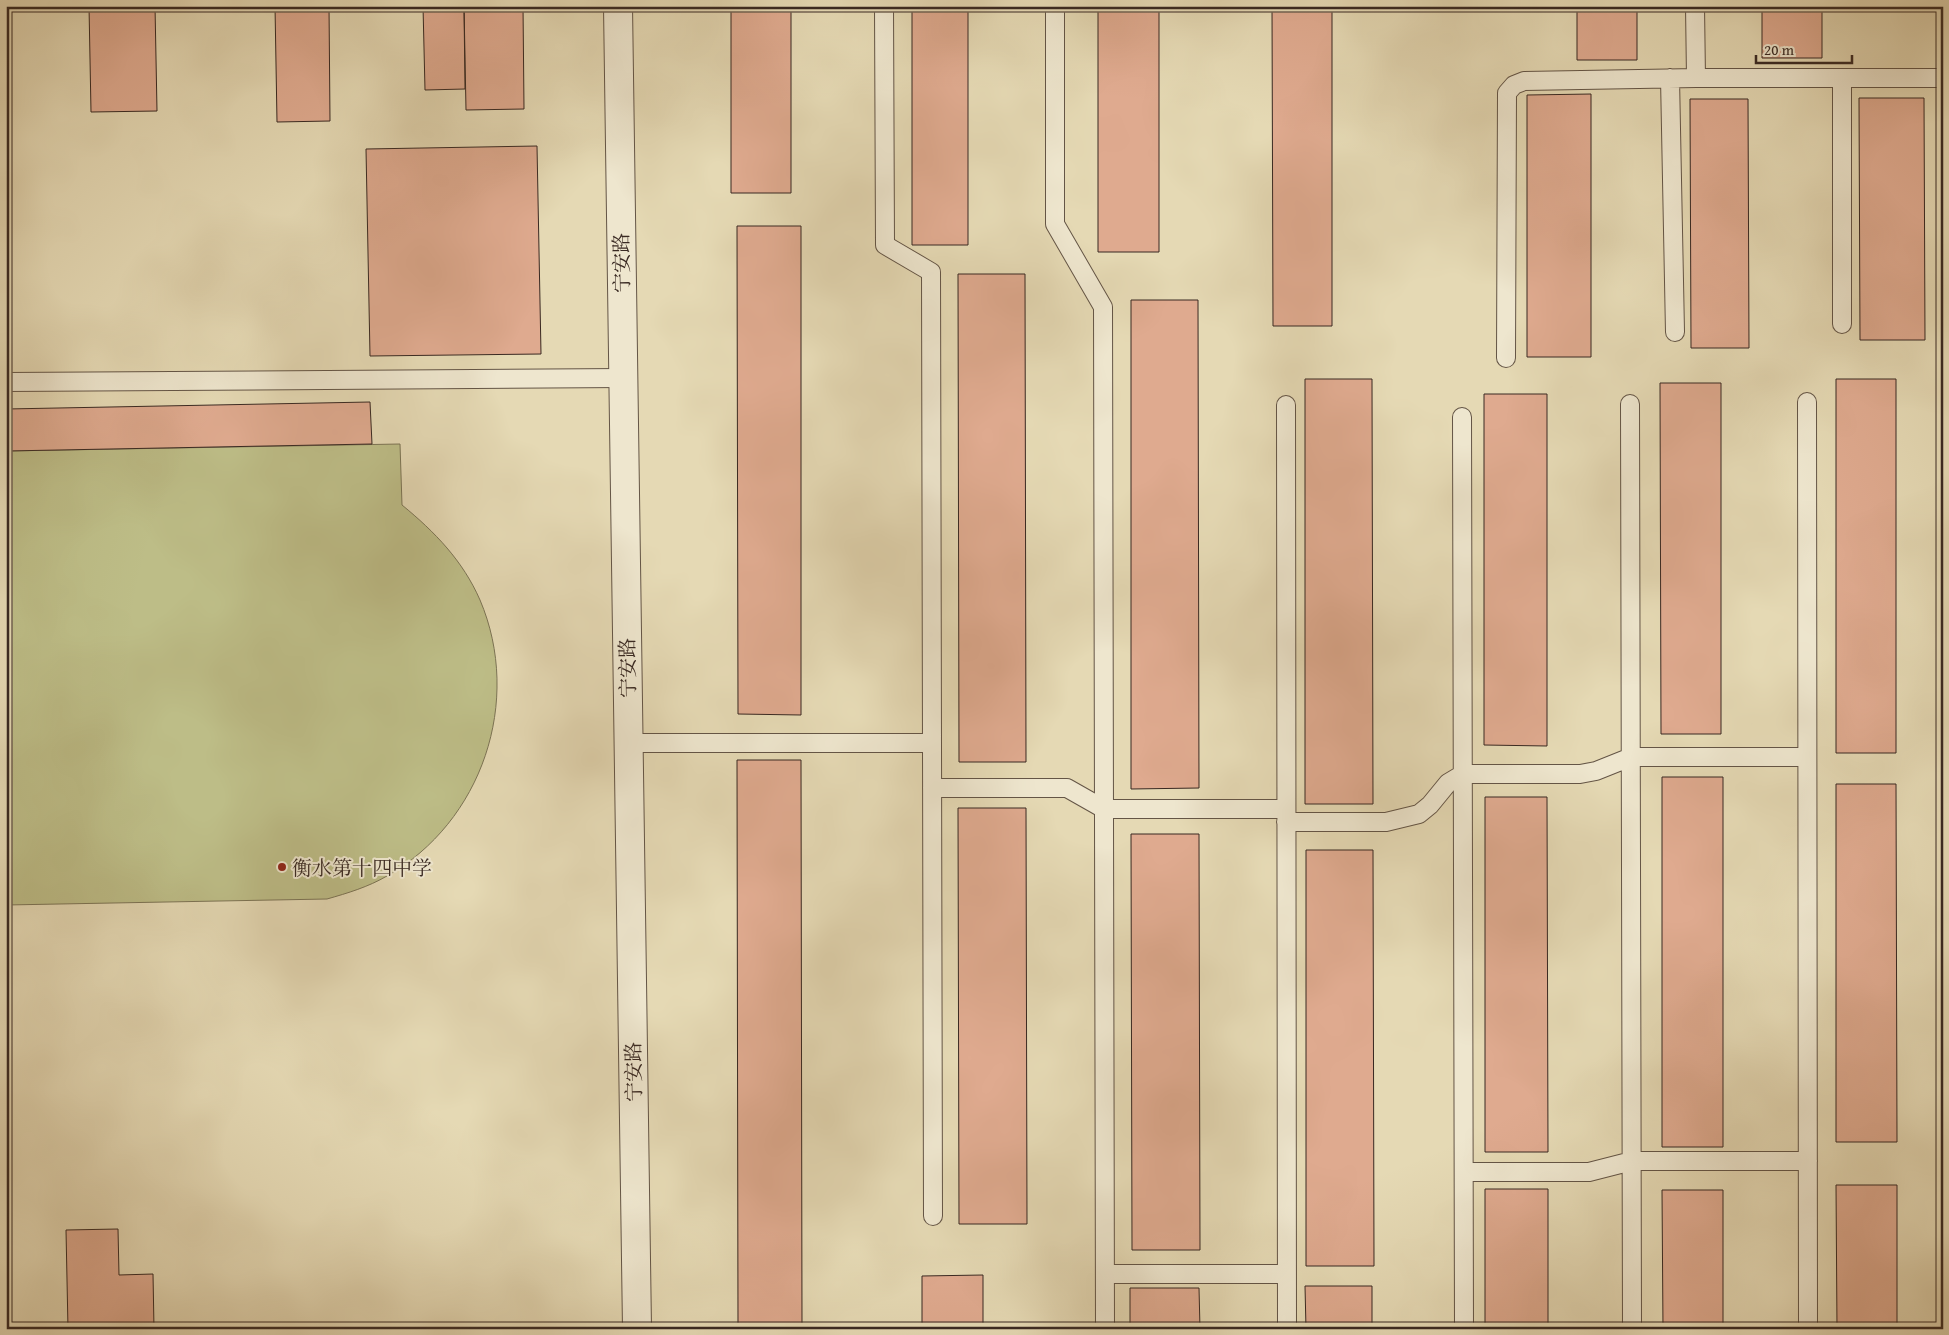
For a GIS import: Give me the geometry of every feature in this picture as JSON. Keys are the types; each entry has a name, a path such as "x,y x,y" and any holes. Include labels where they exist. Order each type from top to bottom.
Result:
{"street":[{"name":"宁安路","path":"618,6 637,1329"}],"lane":[{"path":"884,6 884,246 931,272 933,1216"},
{"path":"1054,6 1055,224 1103,307 1105,1329"},
{"path":"1695,6 1696,78"},
{"path":"1670,78 1675,332"},
{"path":"1506,358 1508,93 1514,85 1524,81 1670,78 1943,78"},
{"path":"1842,78 1842,324"},
{"path":"6,382 623,378"},
{"path":"1807,402 1808,1329"},
{"path":"1630,404 1632,1329"},
{"path":"1286,405 1287,1329"},
{"path":"1462,417 1464,1329"},
{"path":"628,743 932,743"},
{"path":"932,788 1067,788 1104,809 1286,815 1386,822 1418,814 1430,804 1448,783 1463,774 1580,774 1596,771 1631,757 1807,757"},
{"path":"1464,1172 1589,1172 1632,1161 1808,1161"},
{"path":"1105,1274 1287,1274"}],"green space":[{"path":"400,444 402,505 447,548 473,586 480,600 492,639 497,678 495,717 485,756 470,792 448,824 420,853 387,876 365,887 327,899 6,905 6,451"}],"building":[{"path":"89,6 155,6 157,111 91,112"},
{"path":"275,6 329,6 330,121 277,122"},
{"path":"423,6 464,6 465,89 425,90"},
{"path":"464,6 523,6 524,109 466,110"},
{"path":"731,6 791,6 791,193 731,193"},
{"path":"912,6 968,6 968,245 912,245"},
{"path":"1098,6 1159,6 1159,252 1098,252"},
{"path":"1272,6 1332,6 1332,326 1273,326"},
{"path":"1577,6 1637,6 1637,60 1577,60"},
{"path":"1762,6 1822,6 1822,58 1762,58"},
{"path":"1591,94 1591,357 1527,357 1527,95"},
{"path":"1859,98 1924,98 1925,340 1860,340"},
{"path":"1690,99 1748,99 1749,348 1691,348"},
{"path":"537,146 541,354 370,356 366,149"},
{"path":"737,226 801,226 801,715 738,714"},
{"path":"958,274 1025,274 1026,762 959,762"},
{"path":"1131,300 1198,300 1199,788 1131,789"},
{"path":"1305,379 1372,379 1373,804 1305,804"},
{"path":"1836,379 1896,379 1896,753 1836,753"},
{"path":"1660,383 1721,383 1721,734 1661,734"},
{"path":"1484,394 1547,394 1547,746 1484,745"},
{"path":"370,402 372,444 6,451 6,409"},
{"path":"737,760 801,760 802,1329 738,1329"},
{"path":"1662,777 1723,777 1723,1147 1662,1147"},
{"path":"1836,784 1896,784 1897,1142 1836,1142"},
{"path":"1485,797 1547,797 1548,1152 1485,1152"},
{"path":"958,808 1026,808 1027,1224 959,1224"},
{"path":"1131,834 1199,834 1200,1250 1132,1250"},
{"path":"1306,850 1373,850 1374,1266 1306,1266"},
{"path":"1836,1185 1897,1185 1897,1329 1837,1329"},
{"path":"1485,1189 1548,1189 1548,1329 1485,1329"},
{"path":"1662,1190 1723,1190 1723,1329 1663,1329"},
{"path":"118,1229 119,1275 153,1274 154,1329 68,1329 66,1230"},
{"path":"983,1275 983,1329 922,1329 922,1276"},
{"path":"1305,1286 1372,1286 1372,1329 1306,1329"},
{"path":"1130,1288 1199,1288 1200,1329 1130,1329"}],"place":[{"name":"衡水第十四中学","path":"282,867"}]}
